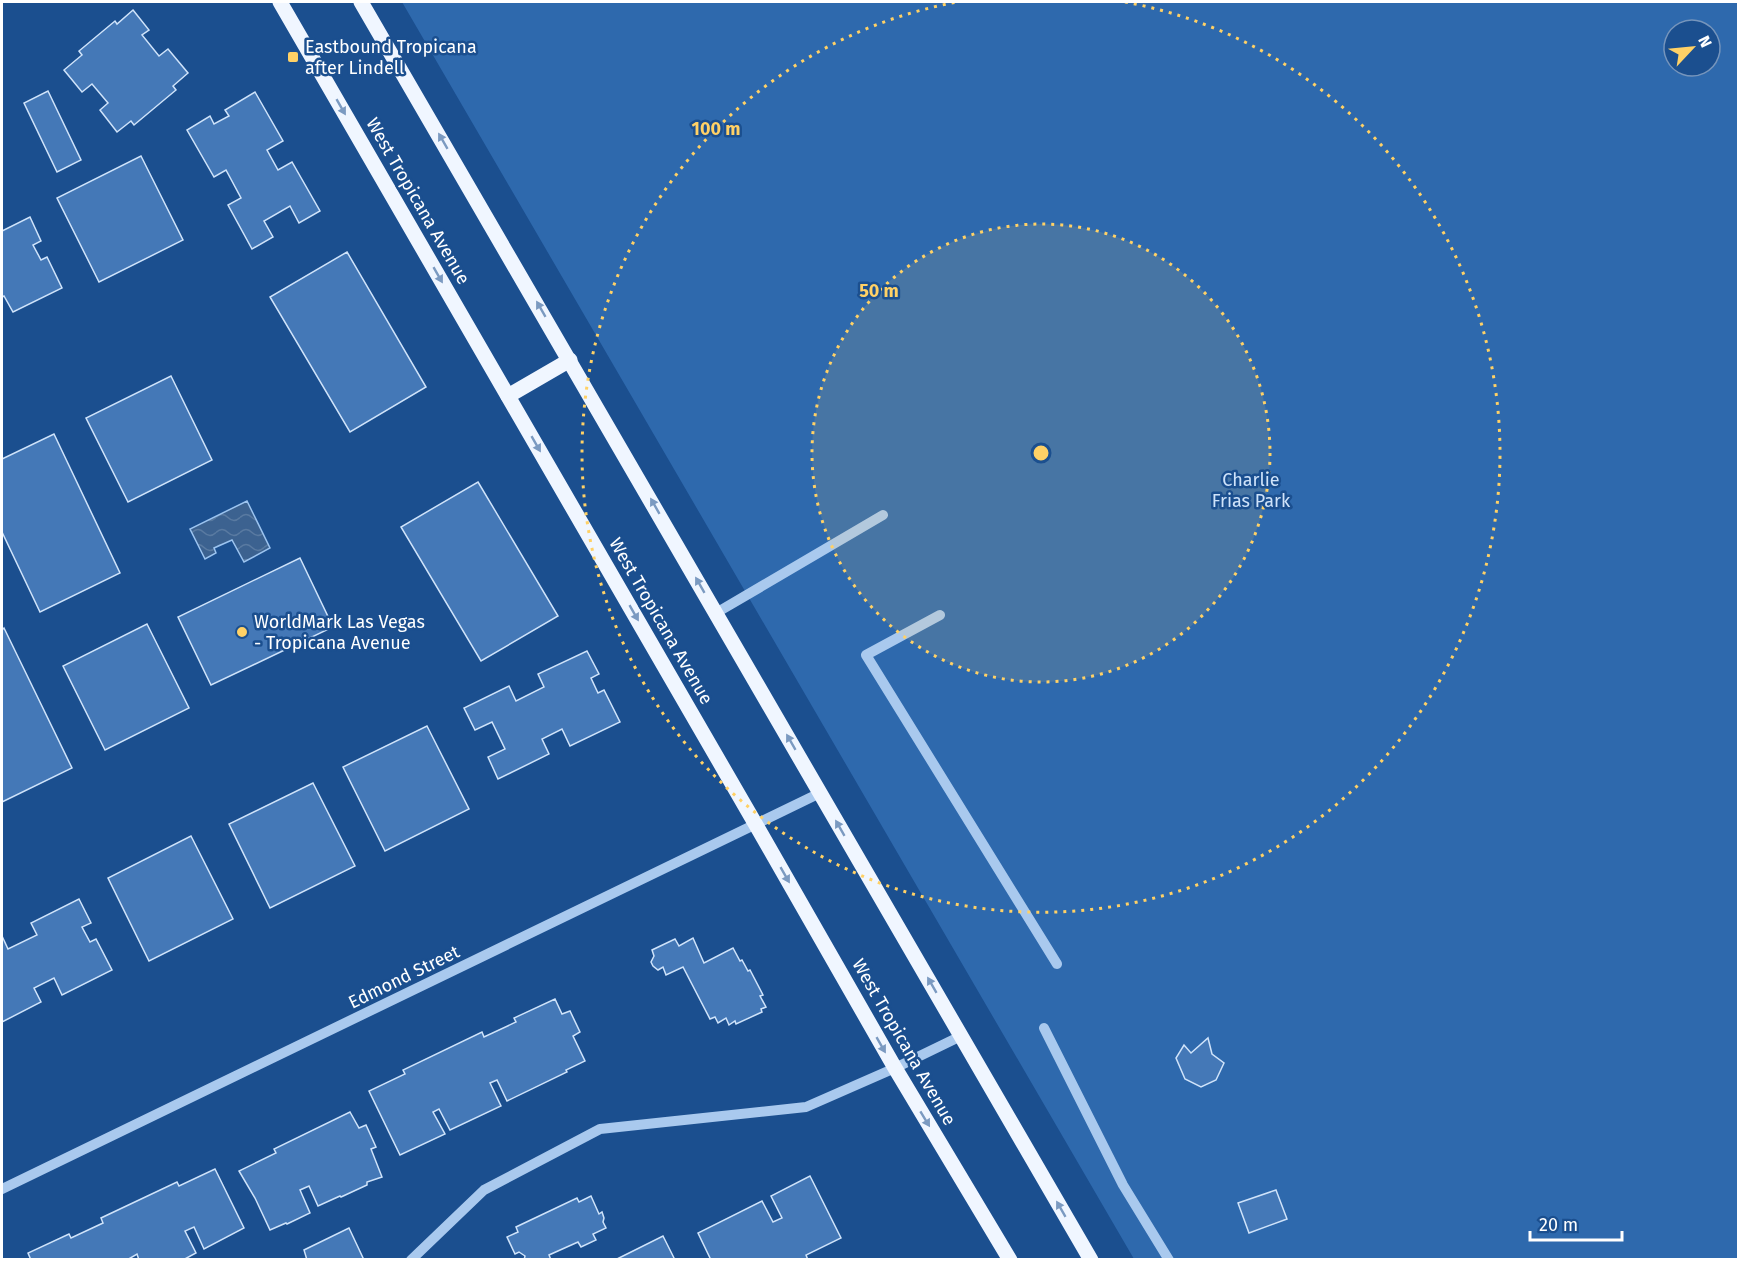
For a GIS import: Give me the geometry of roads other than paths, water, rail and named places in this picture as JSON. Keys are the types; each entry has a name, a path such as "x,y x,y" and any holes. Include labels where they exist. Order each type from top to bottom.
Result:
{"main road":[{"name":"West Tropicana Avenue","path":"280,2 895,1068 1010,1260"},
{"path":"361,2 1091,1260"},
{"path":"508,396 570,360"}],"street":[{"path":"716,613 883,515"},
{"path":"940,615 866,655 1057,964"},
{"name":"Edmond Street","path":"2,1190 820,793"},
{"path":"1044,1028 1123,1185 1169,1260"},
{"path":"411,1260 484,1190 600,1129 806,1107 961,1036"}],"water":[{"path":"247,501 270,548 244,562 232,540 214,548 216,553 205,559 190,529"}],"place":[{"name":"Eastbound Tropicana after Lindell","path":"293,57"},
{"name":"WorldMark Las Vegas - Tropicana Avenue","path":"242,632"}],"park label":[{"name":"Charlie Frias Park","path":"1251,490"}]}
